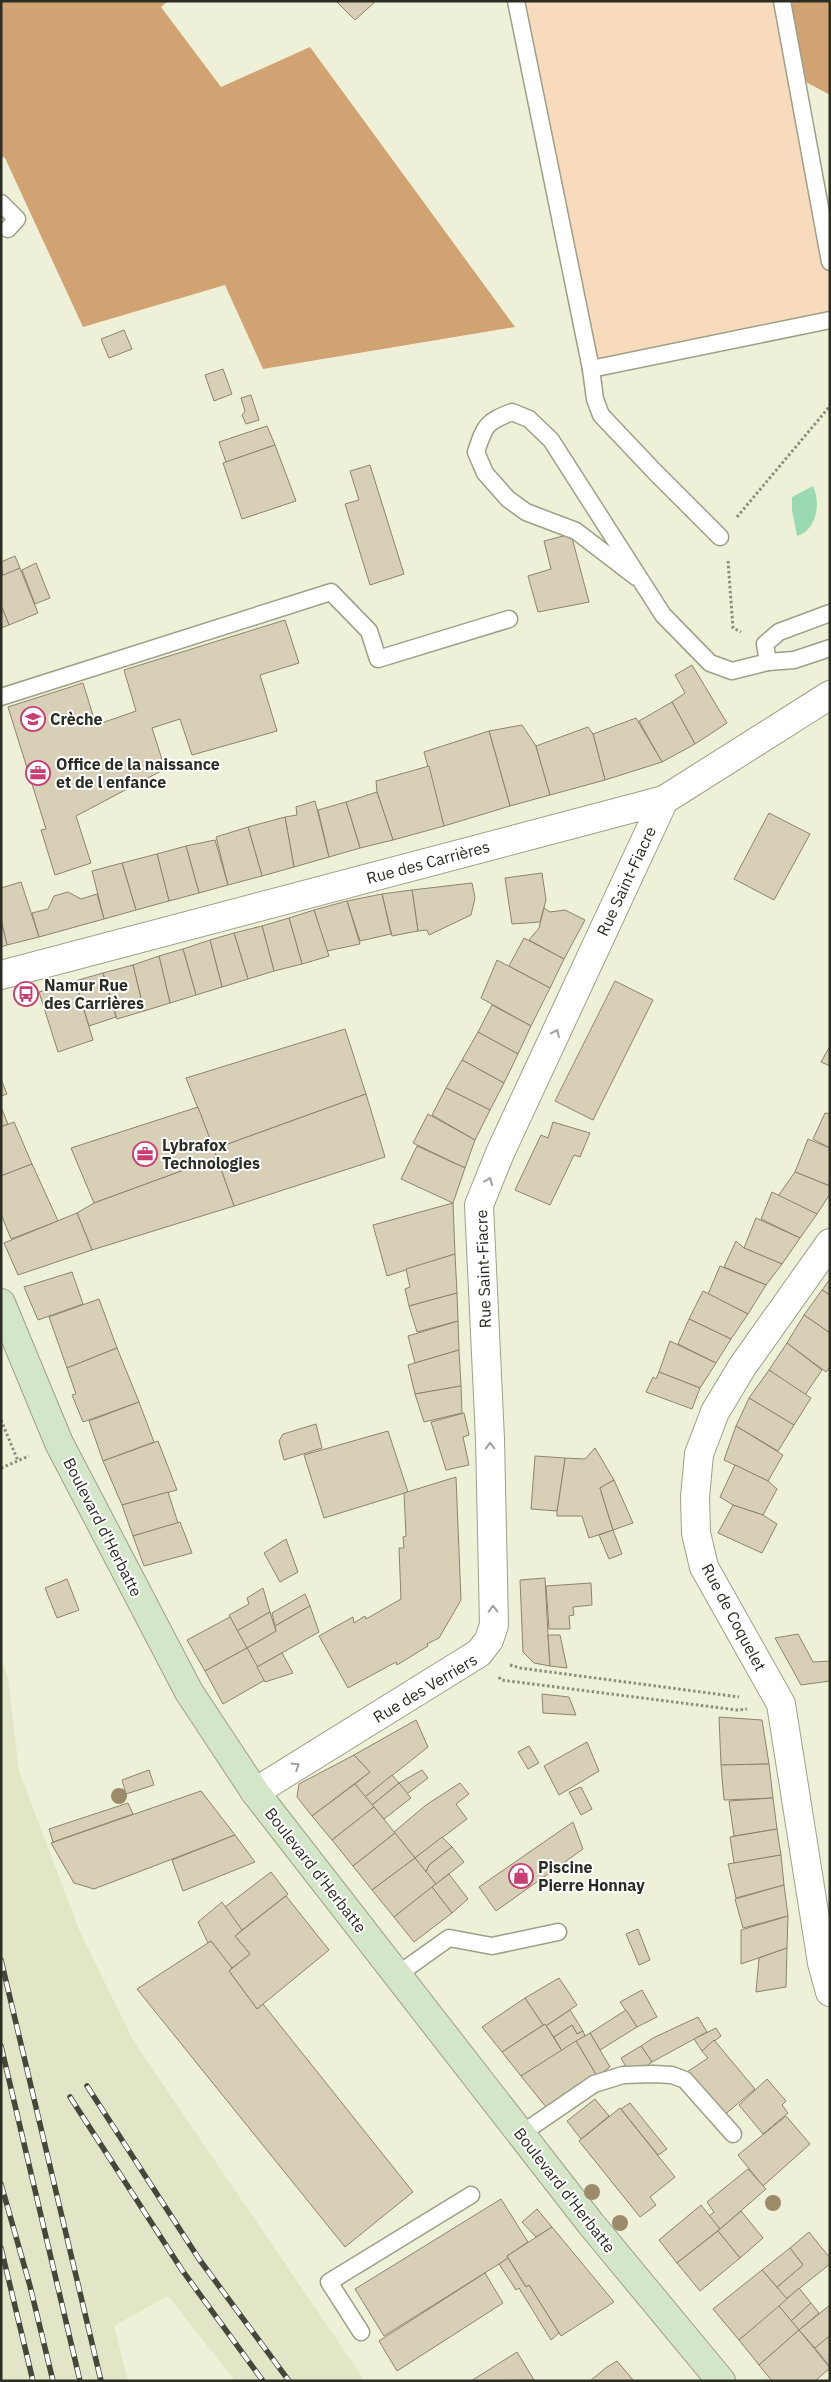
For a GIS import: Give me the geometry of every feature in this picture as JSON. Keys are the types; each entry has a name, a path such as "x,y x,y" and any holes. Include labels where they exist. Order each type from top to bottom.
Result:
{"street":[{"name":"Rue des Carrières","path":"1,975 664,800 830,695"},
{"name":"Rue Saint-Fiacre","path":"479,1653 489,1640 494,1617 490,1439 479,1205 500,1153 664,800"},
{"name":"Rue de Coquelet","path":"830,1243 738,1375 715,1412 699,1454 695,1497 696,1533 704,1567 781,1704 822,1963 830,1992"},
{"name":"Boulevard d'Herbatte","path":"1,1302 59,1443 189,1692 255,1792 591,2224 721,2381"},
{"name":"Rue des Verriers","path":"255,1792 479,1653"}],"lane":[{"path":"516,1 591,369 595,399 601,415 720,537"},
{"path":"782,1 830,262"},
{"path":"1,203 12,224"},
{"path":"591,369 830,320"},
{"path":"636,576 576,531 526,512 508,499 485,474 476,452 482,434 492,419 512,412 530,419 551,440 662,615 710,663 732,671 768,662 794,660 830,648"},
{"path":"1,696 331,592 369,631 378,659 509,619"},
{"path":"768,662 765,644 779,632 830,613"},
{"path":"397,1975 449,1938 492,1946 558,1932"},
{"path":"521,2134 594,2084 623,2075 654,2074 672,2075 685,2080 732,2134"},
{"path":"361,2332 328,2282 471,2195"}],"path":[{"path":"733,628 729,565 720,537 830,406"},
{"path":"1,1420 18,1461"},
{"path":"479,1653 501,1680 738,1710 781,1704"},
{"name":"Rue des Verriers","path":"479,1653 520,1668 731,1696"}],"shaded area":[{"path":"1,1 168,1 161,7 221,87 310,47 515,327 263,369 225,285 83,327 5,158 1,156"},
{"path":"522,1 780,1 830,252 830,315 594,361"},
{"path":"780,1 830,1 830,95 795,76"},
{"path":"813,486 817,500 816,515 809,528 797,536 792,510 792,497"},
{"path":"1,1659 8,1678 19,1771 80,1932 134,2042 365,2381 235,2381 168,2296 114,2326 128,2381 1,2381"}],"building":[{"path":"336,1 376,1 355,20"},
{"path":"124,330 132,349 109,358 101,339"},
{"path":"223,369 232,394 214,401 205,375"},
{"path":"251,395 259,420 246,424 242,415 245,411 241,398"},
{"path":"267,426 275,445 226,462 219,442"},
{"path":"275,445 296,501 242,519 223,463"},
{"path":"370,465 404,574 370,585 345,504 359,500 350,471"},
{"path":"571,534 589,602 538,612 528,576 551,569 544,541"},
{"path":"15,556 20,568 3,576 1,562"},
{"path":"36,563 50,598 35,604 22,570"},
{"path":"20,568 38,613 9,625 1,605 1,576"},
{"path":"1,605 9,625 1,628"},
{"path":"285,620 299,663 260,675 277,731 192,755 180,719 152,728 165,769 76,816 91,863 55,875 41,830 46,829 8,707 83,683 96,725 136,711 124,670"},
{"path":"692,665 727,723 695,744 672,702 685,693 675,675"},
{"path":"672,702 695,744 662,762 639,721"},
{"path":"636,718 662,762 605,780 593,734"},
{"path":"522,725 536,746 550,795 510,806 489,731"},
{"path":"588,727 593,734 605,780 550,795 536,746"},
{"path":"489,731 510,806 444,826 424,752"},
{"path":"429,766 444,826 393,840 377,792 376,781"},
{"path":"377,792 393,840 360,848 346,802"},
{"path":"315,801 329,857 294,867 285,817 297,815 296,807"},
{"path":"346,802 360,848 329,857 318,810"},
{"path":"769,813 810,834 774,900 734,879"},
{"path":"285,817 294,867 262,876 248,827"},
{"path":"248,827 262,876 228,885 216,837"},
{"path":"215,840 228,885 199,893 186,846"},
{"path":"186,846 199,893 169,901 157,854"},
{"path":"157,854 169,901 136,910 122,863"},
{"path":"122,863 136,910 104,919 92,871"},
{"path":"542,873 546,900 540,922 512,924 505,878"},
{"path":"21,882 39,937 7,945 1,920 1,888"},
{"path":"472,883 475,898 471,915 429,935 427,930 418,931 412,890"},
{"path":"412,890 418,931 392,936 382,894"},
{"path":"68,892 81,899 97,894 104,919 39,937 32,913 48,909 54,896"},
{"path":"382,894 391,934 360,941 347,901"},
{"path":"347,901 360,944 327,951 314,910"},
{"path":"544,908 550,912 565,910 585,920 564,959 529,940 539,928"},
{"path":"314,910 329,956 302,964 289,918"},
{"path":"289,918 302,964 274,971 262,926"},
{"path":"1,920 7,945 1,947"},
{"path":"262,926 274,971 248,979 234,933"},
{"path":"234,933 248,979 222,987 210,940"},
{"path":"524,938 564,959 550,988 509,966"},
{"path":"210,940 222,987 196,995 183,949"},
{"path":"183,949 196,995 170,1003 159,956"},
{"path":"159,956 170,1003 144,1011 133,965"},
{"path":"497,960 550,988 531,1026 481,998"},
{"path":"133,965 144,1011 117,1019 103,973"},
{"path":"103,973 116,1017 89,1026 75,981"},
{"path":"75,981 93,1040 58,1052 39,992"},
{"path":"615,981 653,1000 593,1120 555,1101"},
{"path":"492,1005 531,1026 518,1054 478,1032"},
{"path":"345,1029 366,1094 214,1149 186,1078"},
{"path":"478,1032 518,1054 504,1083 462,1060"},
{"path":"830,1046 830,1066 821,1062"},
{"path":"462,1060 504,1083 490,1110 446,1088"},
{"path":"1,1079 7,1094 1,1096"},
{"path":"446,1088 490,1110 475,1140 432,1115"},
{"path":"366,1094 385,1157 234,1206 214,1149"},
{"path":"1,1107 8,1124 1,1127"},
{"name":"Lybrafox Technologies","path":"198,1107 217,1158 94,1203 71,1148"},
{"path":"825,1113 830,1114 830,1148 813,1139"},
{"path":"428,1114 475,1140 465,1168 413,1143"},
{"path":"14,1122 32,1164 1,1176 1,1127"},
{"path":"553,1122 590,1133 580,1157 574,1155 550,1205 515,1190 541,1135 548,1138"},
{"path":"808,1139 830,1148 830,1186 795,1172"},
{"path":"417,1146 465,1168 453,1203 401,1179"},
{"path":"217,1158 234,1206 92,1250 77,1213 94,1203"},
{"path":"32,1164 58,1221 11,1239 1,1214 1,1176"},
{"path":"795,1172 830,1186 830,1194 817,1214 778,1196"},
{"path":"772,1192 817,1214 800,1238 761,1219"},
{"path":"453,1203 455,1254 387,1276 373,1225"},
{"path":"77,1213 92,1250 18,1275 4,1243"},
{"path":"756,1218 800,1238 782,1264 744,1248"},
{"path":"736,1241 744,1248 782,1264 766,1285 724,1267"},
{"path":"455,1254 457,1293 409,1306 405,1289 410,1287 406,1269"},
{"path":"720,1266 766,1285 748,1314 708,1294"},
{"path":"72,1272 83,1304 38,1320 24,1287"},
{"path":"830,1279 830,1295 822,1290"},
{"path":"822,1290 830,1295 830,1333 804,1315"},
{"path":"703,1291 748,1314 731,1339 689,1319"},
{"path":"457,1293 458,1321 417,1332 409,1306"},
{"path":"99,1299 117,1348 67,1368 49,1317"},
{"path":"804,1315 830,1333 830,1367 826,1372 787,1343"},
{"path":"689,1319 731,1339 716,1363 678,1344"},
{"path":"458,1321 459,1350 415,1363 408,1336"},
{"path":"670,1341 716,1363 700,1388 659,1372"},
{"path":"787,1343 822,1370 805,1395 769,1370"},
{"path":"117,1348 139,1402 83,1422 72,1395 76,1394 67,1368"},
{"path":"459,1350 461,1386 415,1394 408,1365"},
{"path":"769,1370 811,1398 794,1425 749,1398"},
{"path":"659,1372 700,1388 692,1409 646,1392 653,1377 656,1379"},
{"path":"461,1386 462,1413 424,1422 415,1394"},
{"path":"749,1398 794,1425 778,1451 736,1426"},
{"path":"139,1402 154,1442 103,1461 89,1421"},
{"path":"464,1413 469,1435 463,1437 469,1465 446,1470 431,1422"},
{"path":"316,1424 322,1448 284,1460 279,1441 283,1434"},
{"path":"736,1426 783,1455 768,1481 724,1460"},
{"path":"388,1431 408,1492 324,1518 304,1455"},
{"path":"158,1441 177,1490 122,1505 103,1461"},
{"path":"595,1448 614,1480 600,1488 613,1530 589,1538 582,1516 557,1516 557,1511 565,1458 585,1459"},
{"path":"535,1456 565,1458 557,1511 531,1509"},
{"path":"735,1465 768,1481 777,1489 763,1515 733,1505 720,1497"},
{"path":"456,1477 461,1600 439,1638 397,1665 396,1662 348,1688 319,1636 353,1617 354,1623 365,1616 366,1619 401,1599 399,1548 404,1548 403,1537 406,1536 404,1493"},
{"path":"614,1480 633,1523 613,1530 600,1488"},
{"path":"168,1492 178,1523 133,1536 122,1505"},
{"path":"733,1505 763,1515 777,1524 762,1553 718,1533"},
{"path":"180,1522 192,1553 144,1566 133,1536"},
{"path":"613,1530 622,1554 609,1559 599,1535"},
{"path":"286,1539 298,1572 280,1582 264,1553"},
{"path":"545,1578 550,1666 534,1663 523,1652 520,1580"},
{"path":"67,1579 79,1610 57,1618 45,1588"},
{"path":"591,1583 592,1605 573,1607 574,1615 569,1616 570,1629 549,1629 546,1586"},
{"path":"263,1588 270,1612 237,1631 229,1615 249,1604 247,1598"},
{"path":"305,1594 310,1606 275,1626 272,1613"},
{"path":"310,1606 319,1632 257,1667 247,1648 276,1631 275,1626"},
{"path":"270,1612 276,1631 247,1648 237,1631"},
{"path":"230,1617 247,1648 205,1671 187,1640"},
{"path":"798,1634 813,1662 830,1661 830,1681 801,1685 775,1638"},
{"path":"548,1635 560,1635 567,1668 550,1666"},
{"path":"247,1648 265,1680 223,1704 205,1671"},
{"path":"282,1653 293,1673 265,1682 257,1667"},
{"path":"542,1694 569,1697 576,1715 543,1713"},
{"path":"719,1717 762,1720 769,1764 721,1765"},
{"path":"416,1720 428,1747 365,1797 355,1784 370,1772 354,1755"},
{"path":"587,1742 599,1771 559,1795 544,1766"},
{"path":"529,1746 539,1763 528,1769 518,1752"},
{"path":"354,1755 370,1772 312,1816 297,1797 299,1784"},
{"path":"769,1764 773,1798 724,1800 721,1765"},
{"path":"149,1770 154,1785 126,1794 122,1780"},
{"path":"422,1770 428,1778 407,1794 399,1783"},
{"path":"392,1775 399,1783 372,1805 365,1797"},
{"path":"399,1783 411,1798 384,1819 372,1805"},
{"path":"460,1783 469,1794 456,1804 467,1819 415,1858 394,1832 426,1805"},
{"path":"355,1784 374,1807 332,1840 312,1816"},
{"path":"581,1787 592,1809 581,1815 569,1792"},
{"path":"201,1791 235,1835 94,1889 74,1883 51,1843"},
{"path":"773,1798 777,1829 734,1836 729,1801"},
{"path":"128,1803 133,1814 53,1842 49,1829"},
{"path":"374,1807 395,1833 353,1866 332,1840"},
{"name":"Piscine Pierre Honnay","path":"573,1822 583,1849 496,1911 479,1887"},
{"path":"777,1829 781,1855 734,1863 730,1837"},
{"path":"395,1833 415,1858 372,1890 353,1866"},
{"path":"235,1835 255,1862 183,1891 172,1860"},
{"path":"442,1837 452,1847 429,1865 426,1872 415,1858"},
{"path":"452,1847 464,1862 436,1884 426,1872 429,1865"},
{"path":"781,1855 784,1885 736,1898 728,1864"},
{"path":"415,1858 436,1884 394,1917 372,1890"},
{"path":"271,1872 288,1894 242,1930 225,1907"},
{"path":"449,1874 468,1899 452,1913 432,1887"},
{"path":"784,1885 788,1916 743,1928 735,1899"},
{"path":"432,1887 452,1913 414,1942 394,1917"},
{"path":"286,1896 329,1950 257,2009 229,1971 250,1954 235,1936"},
{"path":"222,1902 242,1930 235,1936 250,1954 232,1968 211,1941 208,1943 198,1922"},
{"path":"788,1916 787,1948 741,1964 741,1930"},
{"path":"638,1929 650,1960 639,1965 626,1934"},
{"path":"211,1941 232,1968 229,1971 257,2009 263,2004 413,2192 345,2247 137,1989"},
{"path":"787,1948 786,1987 756,1992 759,1958"},
{"path":"559,1978 577,2005 546,2026 543,2025 525,1998"},
{"path":"642,1990 657,2017 637,2027 620,2002"},
{"path":"525,1998 543,2025 502,2052 482,2027"},
{"path":"570,2010 583,2031 577,2034 572,2025 554,2037 546,2026"},
{"path":"626,2010 637,2027 600,2050 590,2033"},
{"path":"698,2017 707,2032 652,2062 641,2046 653,2038"},
{"path":"545,2024 562,2051 521,2076 502,2052"},
{"path":"572,2025 577,2034 583,2031 585,2036 562,2051 554,2037"},
{"path":"716,2028 721,2036 702,2051 694,2039"},
{"path":"590,2033 610,2067 597,2076 576,2041"},
{"path":"714,2040 755,2089 723,2116 687,2072 708,2058 702,2051"},
{"path":"576,2041 597,2076 546,2107 521,2076"},
{"path":"641,2046 652,2062 637,2072 629,2072 621,2058"},
{"path":"767,2079 786,2101 782,2105 788,2113 763,2134 739,2105"},
{"path":"595,2099 609,2116 581,2139 567,2121"},
{"path":"630,2103 667,2149 658,2155 621,2109"},
{"path":"620,2108 675,2177 650,2197 656,2205 640,2217 579,2141"},
{"path":"786,2116 810,2144 763,2186 738,2155"},
{"path":"748,2169 766,2189 720,2229 709,2216 714,2212 707,2202"},
{"path":"501,2199 528,2242 507,2256 508,2258 499,2264 384,2336 355,2289"},
{"path":"701,2205 720,2229 677,2263 659,2240"},
{"path":"537,2209 552,2227 536,2237 522,2222"},
{"path":"741,2211 763,2238 740,2258 718,2231"},
{"path":"552,2227 614,2302 561,2336 529,2285 526,2287 507,2256"},
{"path":"718,2231 740,2258 700,2291 677,2263"},
{"path":"809,2232 830,2258 830,2264 786,2299 777,2287 803,2265 790,2248"},
{"path":"790,2248 803,2265 777,2287 762,2270"},
{"path":"508,2258 526,2287 529,2285 559,2333 551,2340 519,2288 516,2290 499,2264"},
{"path":"762,2270 788,2300 739,2340 713,2309"},
{"path":"485,2273 503,2303 397,2371 379,2341"},
{"path":"799,2288 811,2303 791,2321 779,2306"},
{"path":"811,2303 819,2313 799,2330 791,2321"},
{"path":"830,2305 830,2336 815,2348 799,2330"},
{"path":"779,2306 799,2330 759,2365 739,2340"},
{"path":"799,2330 830,2368 815,2381 772,2381 759,2365"},
{"path":"828,2337 830,2339 830,2367 815,2348"},
{"path":"517,2352 534,2380 471,2381"},
{"path":"617,2361 634,2381 590,2381 607,2367"}],"railway":[{"path":"1,1960 101,2381"},
{"path":"1,2046 80,2381"},
{"path":"87,2086 199,2259 289,2381"},
{"path":"70,2097 182,2270 263,2381"},
{"path":"1,2184 30,2286 53,2381"},
{"path":"1,2248 33,2381"}],"place":[{"name":"Crèche","path":"33,719"},
{"name":"Office de la naissance et de l enfance","path":"38,773"},
{"name":"Namur Rue des Carrières","path":"26,994"},
{"name":"Lybrafox Technologies","path":"145,1154"},
{"name":"Piscine Pierre Honnay","path":"521,1876"}]}
